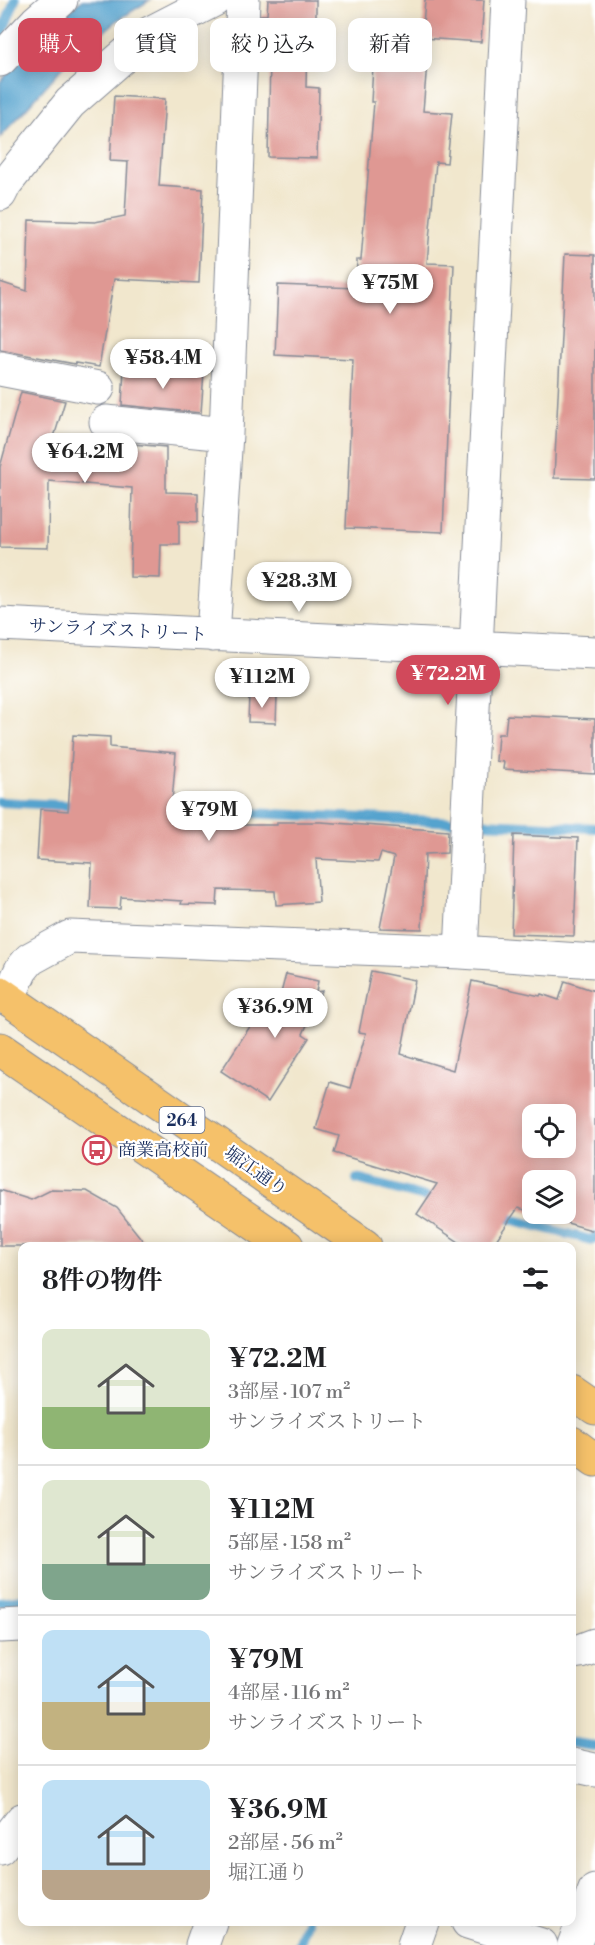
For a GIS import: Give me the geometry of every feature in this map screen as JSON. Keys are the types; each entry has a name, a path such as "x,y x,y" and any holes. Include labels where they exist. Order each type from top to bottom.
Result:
{"highway":[{"name":"堀江通り","path":"4,996 359,1242"},
{"name":"264","path":"0,1049 281,1242"},
{"path":"576,1395 595,1408"},
{"path":"576,1446 595,1460"}],"street":[{"path":"0,60 36,22 61,0"},
{"path":"2,186 79,95 150,33 214,0"},
{"path":"213,635 226,434 243,0"},
{"path":"461,952 508,0"},
{"path":"0,369 98,388"},
{"path":"106,422 226,434"},
{"name":"サンライズストリート","path":"0,624 595,653"},
{"path":"4,996 30,958 70,937 461,952 595,961"},
{"path":"0,1626 18,1625"},
{"path":"576,1651 595,1645"},
{"path":"576,1766 595,1770"},
{"path":"0,1848 18,1825"},
{"path":"574,1945 595,1890"},
{"path":"202,1945 209,1926"},
{"path":"414,1945 421,1926"},
{"path":"481,1926 541,1945"}],"water":[{"path":"82,0 150,0 121,18 114,18 114,23 102,33 102,18 60,18"},
{"path":"18,62 18,72 58,72 0,138 0,82"}],"building":[{"path":"268,0 316,0 316,18 261,18 261,15 267,15"},
{"path":"425,0 484,0 481,42 432,39 432,18 424,18"},
{"path":"270,72 306,72 306,87 319,88 317,158 268,157"},
{"path":"373,72 426,72 423,111 452,113 447,163 436,162 427,263 454,264 443,532 346,528 353,359 275,355 278,285 356,288 357,260 361,260 374,102 371,102"},
{"path":"114,96 165,99 159,186 203,189 199,283 114,279 99,367 0,350 0,282 27,291 29,220 95,222 125,216 128,162 110,161"},
{"path":"565,254 595,255 595,479 554,478"},
{"path":"124,368 204,372 201,413 122,405"},
{"path":"21,392 65,401 54,437 166,447 166,492 198,493 198,522 179,521 179,544 161,544 160,578 130,577 132,488 49,481 48,548 0,547 0,467"},
{"path":"249,695 277,696 276,723 248,722"},
{"path":"507,715 595,719 595,774 503,769 504,762 496,761 498,734 505,734"},
{"path":"73,735 110,737 110,747 176,753 171,814 179,815 178,825 239,828 239,825 277,825 277,822 321,822 448,831 447,853 425,854 422,929 380,928 394,857 381,853 378,862 316,859 319,902 276,905 275,891 218,890 217,905 181,904 182,901 121,897 120,909 90,908 92,863 37,860 40,809 68,811"},
{"path":"514,835 578,838 574,936 511,934"},
{"path":"371,971 415,980 401,1054 453,1070 472,981 540,996 541,994 559,1000 565,981 595,991 595,1231 571,1224 576,1224 576,1170 522,1170 522,1209 518,1208 495,1242 459,1242 417,1214 437,1184 334,1153 339,1136 316,1129 330,1082 350,1088 366,1033 359,1032"},
{"path":"286,974 318,981 316,992 322,991 303,1034 309,1038 268,1102 221,1071 262,1008 275,1016"},
{"path":"0,1190 31,1200 51,1190 87,1191 117,1208 144,1242 18,1242 18,1246 0,1246"}],"waterway":[{"path":"1,36 15,0"},
{"path":"0,802 81,806"},
{"path":"159,809 595,828"},
{"path":"357,1179 440,1201"},
{"path":"499,1216 591,1240 595,1237"},
{"path":"0,1602 18,1600"},
{"path":"576,1744 595,1746"},
{"path":"299,1945 306,1926"}],"place":[{"name":"商業高校前","path":"97,1150"}]}
